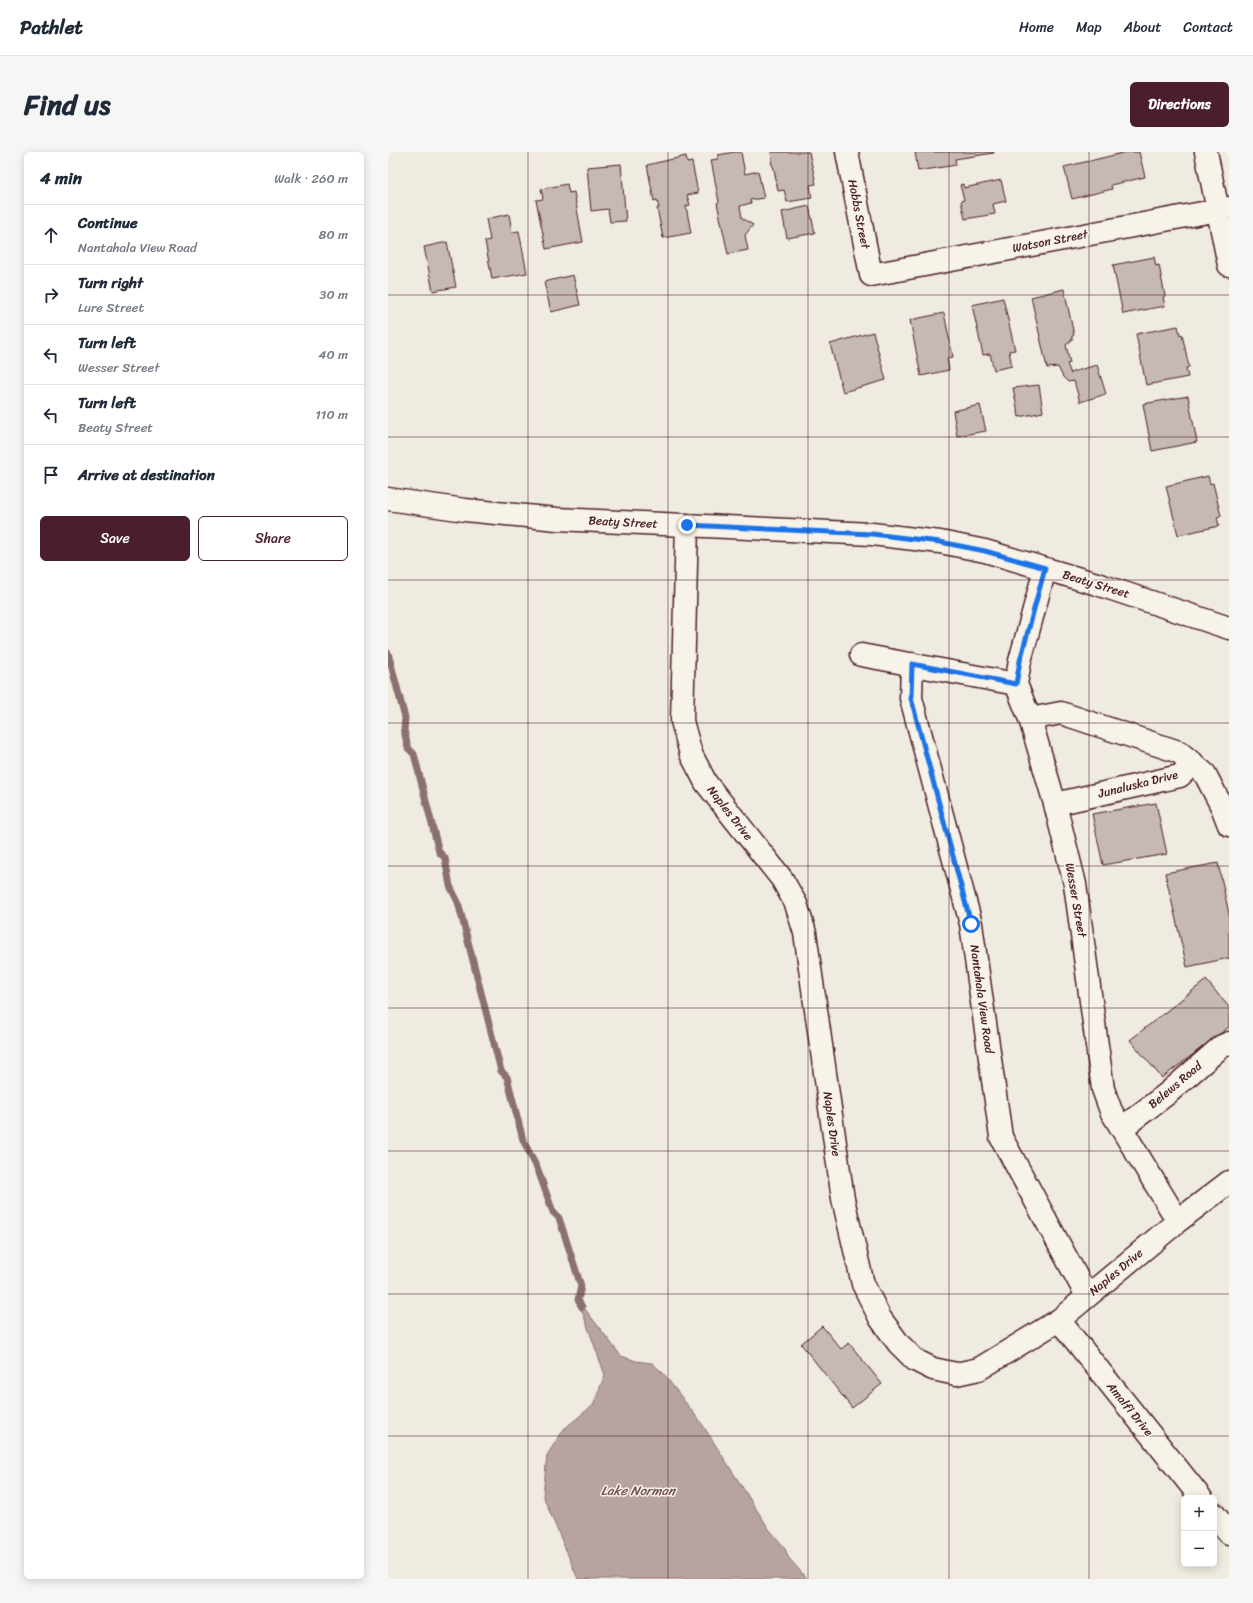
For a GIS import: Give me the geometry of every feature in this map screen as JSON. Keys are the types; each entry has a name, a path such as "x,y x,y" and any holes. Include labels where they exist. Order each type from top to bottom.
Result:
{"street":[{"name":"Hobbs Street","path":"847,152 871,275"},
{"path":"1206,152 1223,209 1229,265"},
{"name":"Watson Street","path":"871,275 1223,209"},
{"name":"Beaty Street","path":"388,499 465,510 542,517 872,534 940,542 985,551 1045,568 1229,628"},
{"name":"Naples Drive","path":"687,525 682,721 691,754 706,782 782,879 796,904 805,933 843,1200 863,1284 880,1318 899,1344 915,1360 934,1370 956,1374 979,1370 1059,1320 1178,1221 1229,1182"},
{"path":"861,655 1016,684 1020,661 1045,568"},
{"name":"Nantahala View Road","path":"912,664 911,698 971,924 1001,1138 1087,1296"},
{"name":"Wesser Street","path":"1016,684 1030,719 1055,804 1075,884 1103,1089 1112,1111 1178,1221"},
{"path":"1030,719 1061,713 1179,752 1193,763"},
{"name":"Junaluska Drive","path":"1055,804 1180,776 1193,763 1205,774 1222,807 1229,825"},
{"name":"Belews Road","path":"1122,1128 1168,1093 1222,1046 1229,1043"},
{"name":"Amalfi Drive","path":"1059,1320 1199,1495"},
{"path":"1217,1518 1229,1533"}],"water":[{"name":"Lake Norman","path":"578,1300 621,1356 636,1361 652,1363 663,1373 702,1424 769,1529 785,1548 788,1557 807,1579 578,1579 543,1496 547,1455 564,1429 593,1405 605,1375"}],"building":[{"path":"741,152 745,174 758,171 764,198 750,200 751,203 740,206 742,218 753,225 745,235 748,250 728,254 717,203 719,202 711,160 718,159 718,155"},
{"path":"771,152 809,152 816,184 810,185 812,198 787,202 784,190 778,191 774,169 771,162"},
{"path":"915,152 994,153 955,159 956,165 918,171"},
{"path":"1127,152 1139,152 1145,177 1111,185 1112,189 1072,199 1064,167"},
{"path":"686,156 687,163 692,162 698,193 687,195 690,205 686,206 691,233 663,238 657,208 659,208 657,200 654,201 647,165"},
{"path":"621,164 626,221 610,222 608,209 591,211 587,167"},
{"path":"1001,180 1006,201 993,204 995,214 965,219 961,201 964,200 960,185 963,184 964,188"},
{"path":"567,184 569,193 574,192 583,242 546,249 536,200 543,199 541,189"},
{"path":"809,206 815,233 787,238 782,212"},
{"path":"509,214 512,232 519,231 527,273 492,279 485,241 490,240 486,219"},
{"path":"447,242 456,287 433,291 424,247"},
{"path":"1154,257 1156,266 1159,265 1165,296 1163,297 1165,306 1123,314 1113,265"},
{"path":"573,275 580,305 551,312 544,282"},
{"path":"1064,289 1074,335 1072,336 1072,340 1066,345 1070,363 1067,364 1071,374 1072,372 1097,365 1106,394 1080,402 1074,381 1068,382 1063,377 1058,367 1047,368 1031,297"},
{"path":"1003,298 1015,350 1009,351 1012,366 994,370 990,354 983,355 972,305"},
{"path":"944,313 953,357 947,358 949,370 921,376 910,320"},
{"path":"1178,326 1180,335 1182,334 1189,367 1186,368 1188,377 1146,385 1136,334"},
{"path":"873,332 886,380 843,392 830,344"},
{"path":"1039,385 1043,412 1019,417 1013,388"},
{"path":"1188,396 1197,442 1152,451 1143,404"},
{"path":"980,405 986,431 957,436 953,411"},
{"path":"1208,476 1210,484 1213,483 1221,516 1217,517 1219,526 1178,535 1166,486"},
{"path":"1156,803 1167,854 1103,865 1092,814"},
{"path":"1218,863 1229,914 1229,958 1187,967 1165,873"},
{"path":"1206,980 1229,1007 1229,1027 1162,1078 1130,1040"},
{"path":"822,1326 841,1349 849,1343 882,1384 852,1408 801,1344"}],"waterway":[{"path":"388,653 405,718 404,730 408,748 414,754 439,852 445,858 450,886 458,902 501,1071 507,1077 523,1140 538,1170 553,1212 559,1218 581,1286 578,1300 582,1307"}],"route":[{"path":"687,525 872,534 940,542 985,551 1045,568 1020,661 1016,684 912,664 911,698 971,924"}]}
